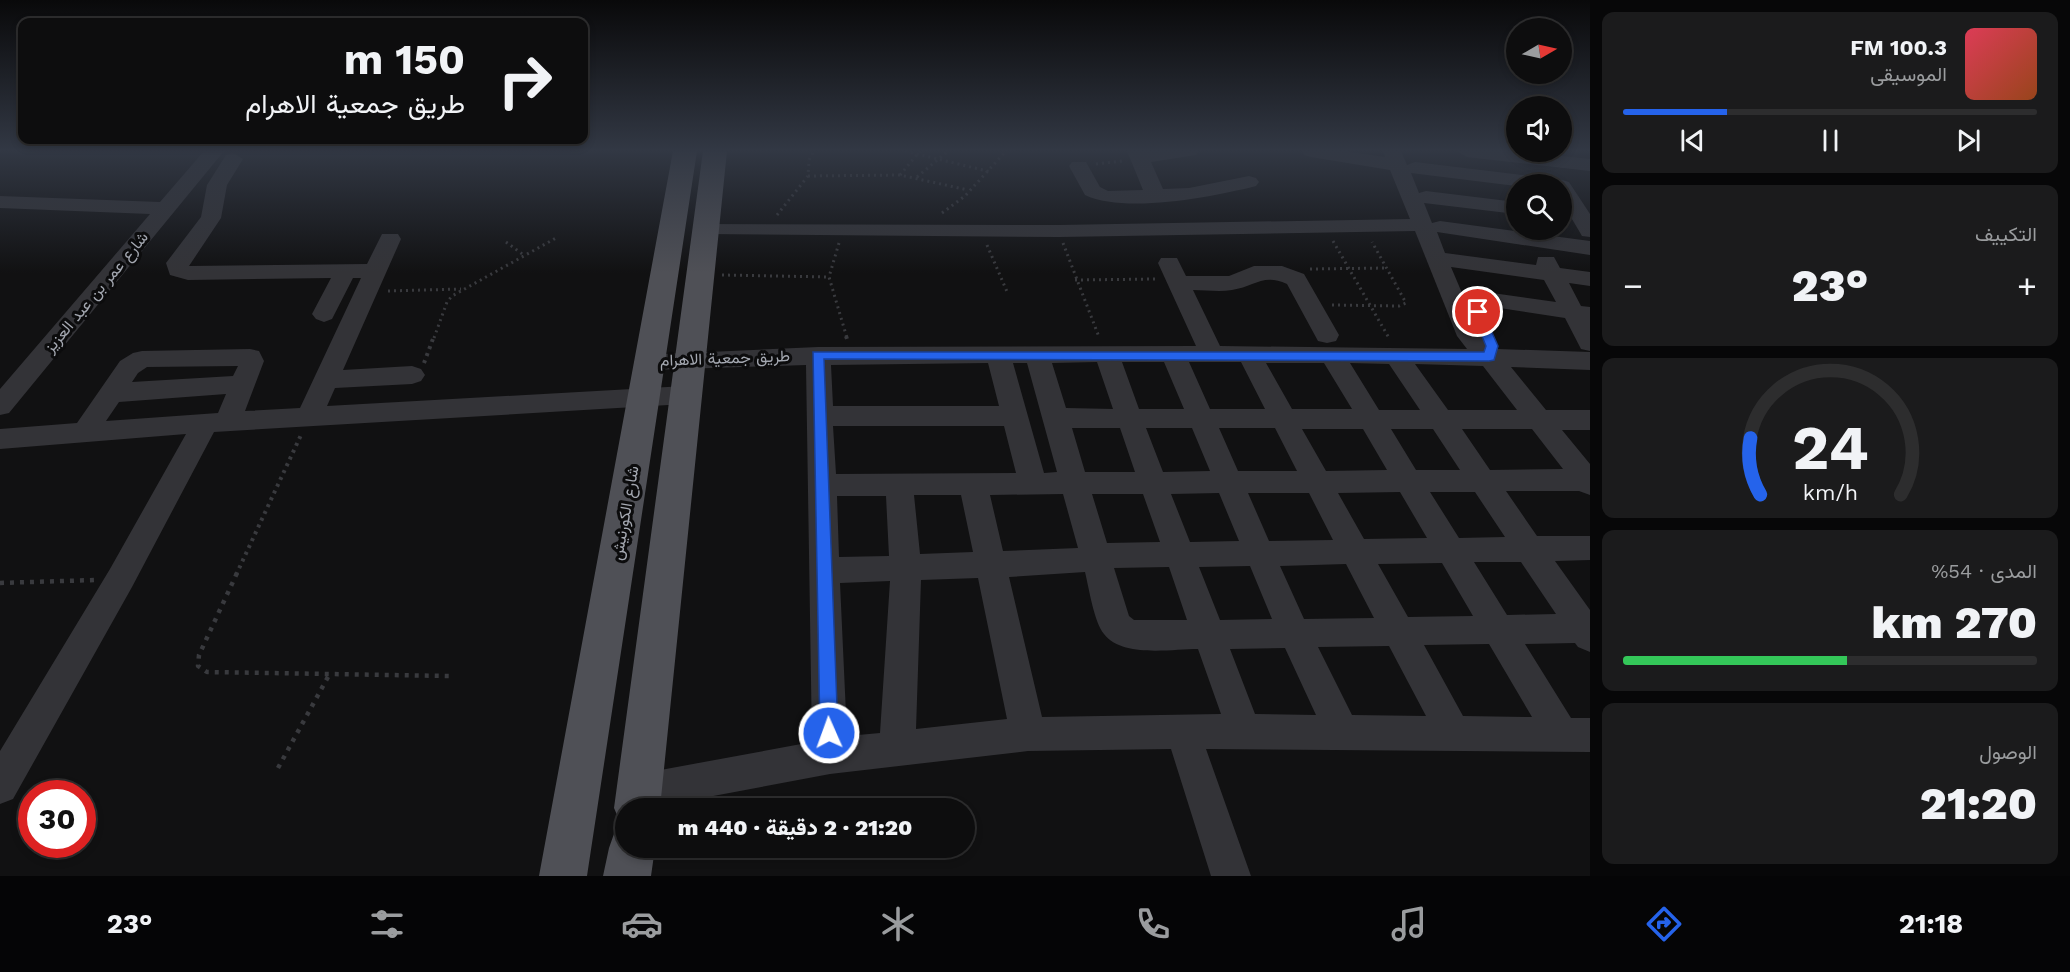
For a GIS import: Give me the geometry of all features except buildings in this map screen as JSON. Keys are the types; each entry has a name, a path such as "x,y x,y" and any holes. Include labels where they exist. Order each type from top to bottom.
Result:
{"main road":[{"name":"شارع الكورنيش","path":"563,876 679,192"},
{"path":"638,798 710,192"},
{"path":"627,876 630,858"}],"street":[{"name":"شارع عمر بن عبد العزيز","path":"0,406 168,192"},
{"name":"شارع عمر بن عبد العزيز","path":"0,379 156,209 178,192"},
{"path":"216,192 211,218 177,263 178,270 345,272 370,281"},
{"path":"1093,192 1098,195 1156,196 1200,192"},
{"path":"1154,192 1156,196"},
{"path":"1417,192 1446,259 1469,336 1489,357 1589,481"},
{"path":"1423,192 1426,197 1431,226"},
{"path":"1426,197 1506,207"},
{"path":"0,202 156,209"},
{"path":"1572,205 1581,220"},
{"path":"706,228 1059,231 1431,226 1506,233"},
{"path":"309,417 390,239"},
{"path":"1535,240 1553,274 1582,314 1590,343"},
{"path":"1554,240 1590,248"},
{"path":"1446,259 1590,279"},
{"path":"1446,259 1471,297 1490,339 1492,351 1489,357"},
{"path":"324,314 345,272"},
{"path":"1175,275 1232,283 1250,274 1288,275 1296,279 1329,345 1370,418 1498,630 1576,735"},
{"path":"1175,275 1212,354"},
{"path":"1471,297 1582,314"},
{"name":"طريق جمعية الاهرام","path":"651,361 818,355 1249,354 1329,345 1392,346 1489,357 1590,362"},
{"path":"1392,346 1437,418 1588,631"},
{"path":"998,354 1033,483"},
{"path":"1037,354 1115,624 1121,630 1135,634 1209,635 1498,630 1588,631"},
{"path":"1106,354 1244,731"},
{"path":"1173,354 1258,553 1342,732"},
{"path":"1249,354 1453,732"},
{"path":"818,355 830,756"},
{"path":"326,380 412,375"},
{"path":"0,786 121,578 216,422 243,384 111,393 85,432"},
{"path":"0,439 216,422 685,395"},
{"path":"819,416 1014,416"},
{"path":"1056,418 1590,420"},
{"path":"821,485 1480,479 1589,481"},
{"path":"897,748 905,567 899,484"},
{"path":"973,484 1028,734"},
{"path":"824,570 1080,561 1095,556 1590,548"},
{"path":"647,798 830,756 1028,734 1244,731 1576,735"},
{"path":"1183,732 1231,876"}],"path":[{"path":"779,218 777,214 795,192"},
{"path":"932,214 952,211 967,192"},
{"path":"843,230 829,277 851,355"},
{"path":"981,231 1008,294"},
{"path":"1059,231 1075,280 1106,354"},
{"path":"412,375 421,370 448,299 461,289 556,238"},
{"path":"1333,241 1392,346"},
{"path":"506,242 525,256"},
{"path":"1310,305 1399,306 1406,303 1372,242"},
{"path":"1288,275 1302,269 1388,268"},
{"path":"700,274 829,277"},
{"path":"1075,280 1175,275"},
{"path":"370,281 461,289"},
{"path":"309,417 199,655 198,666 207,672 451,676"},
{"path":"0,583 121,578"},
{"path":"278,768 329,675"}],"route":[{"path":"829,733 818,355 1212,354 1489,357 1492,346 1478,312"}]}
